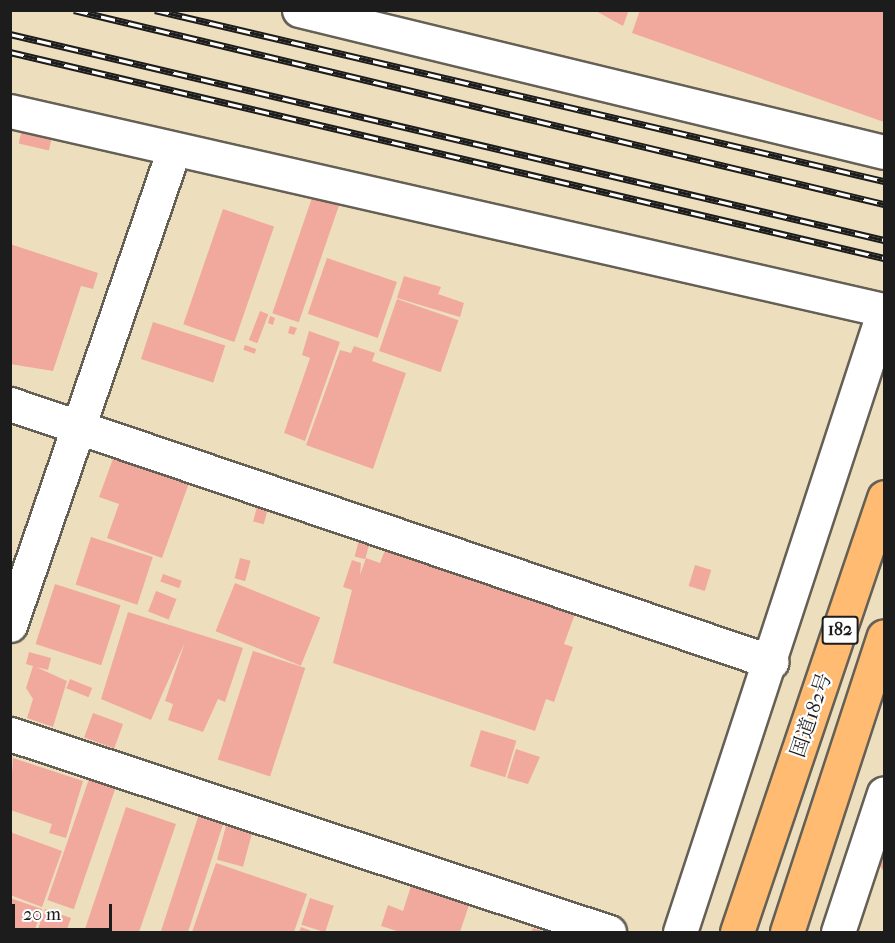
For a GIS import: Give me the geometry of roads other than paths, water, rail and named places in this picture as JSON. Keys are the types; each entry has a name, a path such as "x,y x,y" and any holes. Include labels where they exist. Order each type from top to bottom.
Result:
{"highway":[{"name":"国道182号","path":"737,933 885,497"},
{"name":"182","path":"788,933 885,636"}],"street":[{"path":"299,10 885,152"},
{"path":"10,111 884,310 772,662 680,933"},
{"path":"10,625 174,149"},
{"path":"10,404 772,662"},
{"path":"10,734 609,933"},
{"path":"838,933 885,793"}],"railway":[{"path":"74,10 884,204"},
{"path":"155,10 884,181"},
{"path":"10,34 884,240"},
{"path":"10,52 884,258"}]}
